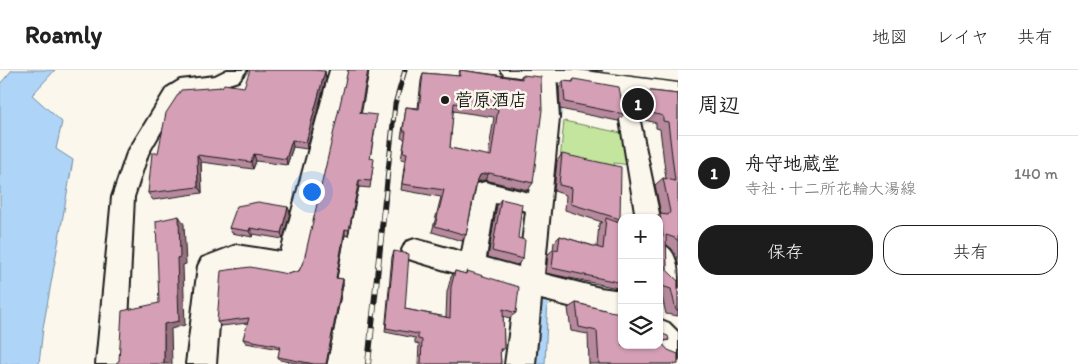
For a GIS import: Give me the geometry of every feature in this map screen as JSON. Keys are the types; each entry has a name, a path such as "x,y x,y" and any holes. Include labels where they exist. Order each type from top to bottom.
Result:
{"main road":[{"path":"511,70 547,73 678,91"}],"street":[{"path":"111,364 123,196 138,153 174,93 187,84 216,82 231,77 238,70"},
{"path":"201,364 211,266 236,256 290,265 339,70"},
{"path":"520,364 542,286 539,205 549,118 547,73"},
{"path":"623,83 647,214"},
{"path":"472,267 485,191 539,205"},
{"path":"415,250 518,280 618,303"},
{"path":"663,338 667,342 678,346"}],"green space":[{"path":"564,121 626,134 630,165 614,163 615,172 560,160"}],"water":[{"path":"12,70 55,70 32,95 62,122 56,149 73,160 43,328 39,364 0,364 0,84"},
{"path":"536,290 548,296 545,364 529,364"}],"building":[{"path":"250,70 325,71 306,142 292,140 286,159 254,154 251,162 197,155 198,187 148,193 152,153 158,153 166,113 181,90 222,87 224,84 244,87"},
{"path":"348,70 368,70 360,113 377,115 370,158 374,159 371,181 359,180 349,230 345,229 336,278 343,279 326,364 314,364 278,357 280,346 243,339 249,318 217,322 221,271 250,267 288,274 299,271 304,260"},
{"path":"460,70 522,79 522,75 541,77 542,110 533,183 489,173 480,175 476,184 466,235 435,226 444,190 402,184 407,153 403,152 406,131 403,131 406,107 419,109 423,73 460,76","holes":["454,103 498,109 491,156 450,148"]},
{"path":"574,79 619,87 624,114 565,102 563,81 573,82"},
{"path":"643,90 678,94 678,241 666,235 667,270 678,281 678,310 676,310 671,289 663,286 663,214 668,215 670,212 663,178 675,181 668,122 663,121 663,116 648,112"},
{"path":"562,154 621,167 620,214 618,214 618,218 571,204 572,188 559,185"},
{"path":"501,199 522,204 518,238 525,240 523,259 492,251"},
{"path":"258,202 288,207 281,233 250,228 249,231 229,228 237,206"},
{"path":"179,216 180,257 177,258 179,321 164,324 164,364 116,364 119,361 122,311 159,303 156,221"},
{"path":"606,218 618,222 618,282 552,268 554,249 558,250 560,236 603,249"},
{"path":"394,251 409,254 405,309 450,318 451,287 455,271 466,274 467,271 519,287 516,313 503,309 504,349 500,349 501,364 421,364 422,340 418,339 418,334 386,328"},
{"path":"576,303 618,312 618,349 663,349 663,344 668,350 678,354 678,364 599,364 597,331 579,327"},
{"path":"663,334 668,336 669,340 663,341"}],"waterway":[{"path":"558,119 560,94"}],"railway":[{"path":"385,200 395,104 405,70"},
{"path":"368,364 385,199"}],"place":[{"name":"菅原酒店","path":"445,100"},
{"name":"舟守地蔵堂","path":"638,104"}]}
